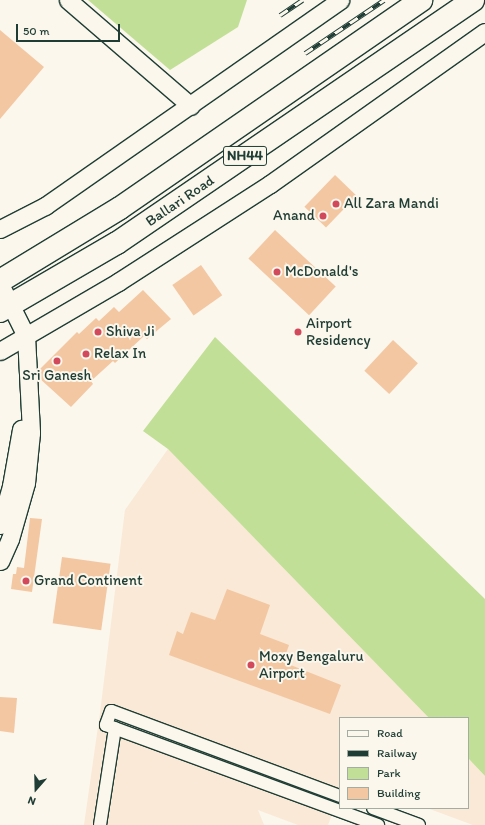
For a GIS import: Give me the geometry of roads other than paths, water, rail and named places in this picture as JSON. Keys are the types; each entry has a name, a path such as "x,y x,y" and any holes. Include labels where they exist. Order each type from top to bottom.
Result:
{"highway":[{"name":"Ballari Road","path":"0,283 120,208 421,0"},
{"name":"Ballari Road","path":"6,308 117,243 473,0"}],"street":[{"path":"68,0 191,106"},
{"path":"0,229 45,206 191,106 340,0"},
{"path":"0,350 118,282 270,184 485,32"},
{"path":"0,283 6,308 26,336 31,433 26,483 10,539 0,561"},
{"path":"0,524 11,486 21,429 29,407"},
{"path":"100,825 111,726 111,711 339,796"},
{"path":"111,726 378,825"},
{"path":"376,809 419,825"}],"railway":[{"path":"280,15 302,0"},
{"path":"305,53 384,0"}],"place":[{"name":"All Zara Mandi","path":"336,204"},
{"name":"Anand","path":"323,216"},
{"name":"McDonald's","path":"277,272"},
{"name":"Shiva Ji","path":"98,332"},
{"name":"Airport Residency","path":"298,332"},
{"name":"Relax In","path":"86,354"},
{"name":"Sri Ganesh","path":"57,361"},
{"name":"Grand Continent","path":"26,581"},
{"name":"Moxy Bengaluru Airport","path":"251,665"}]}
